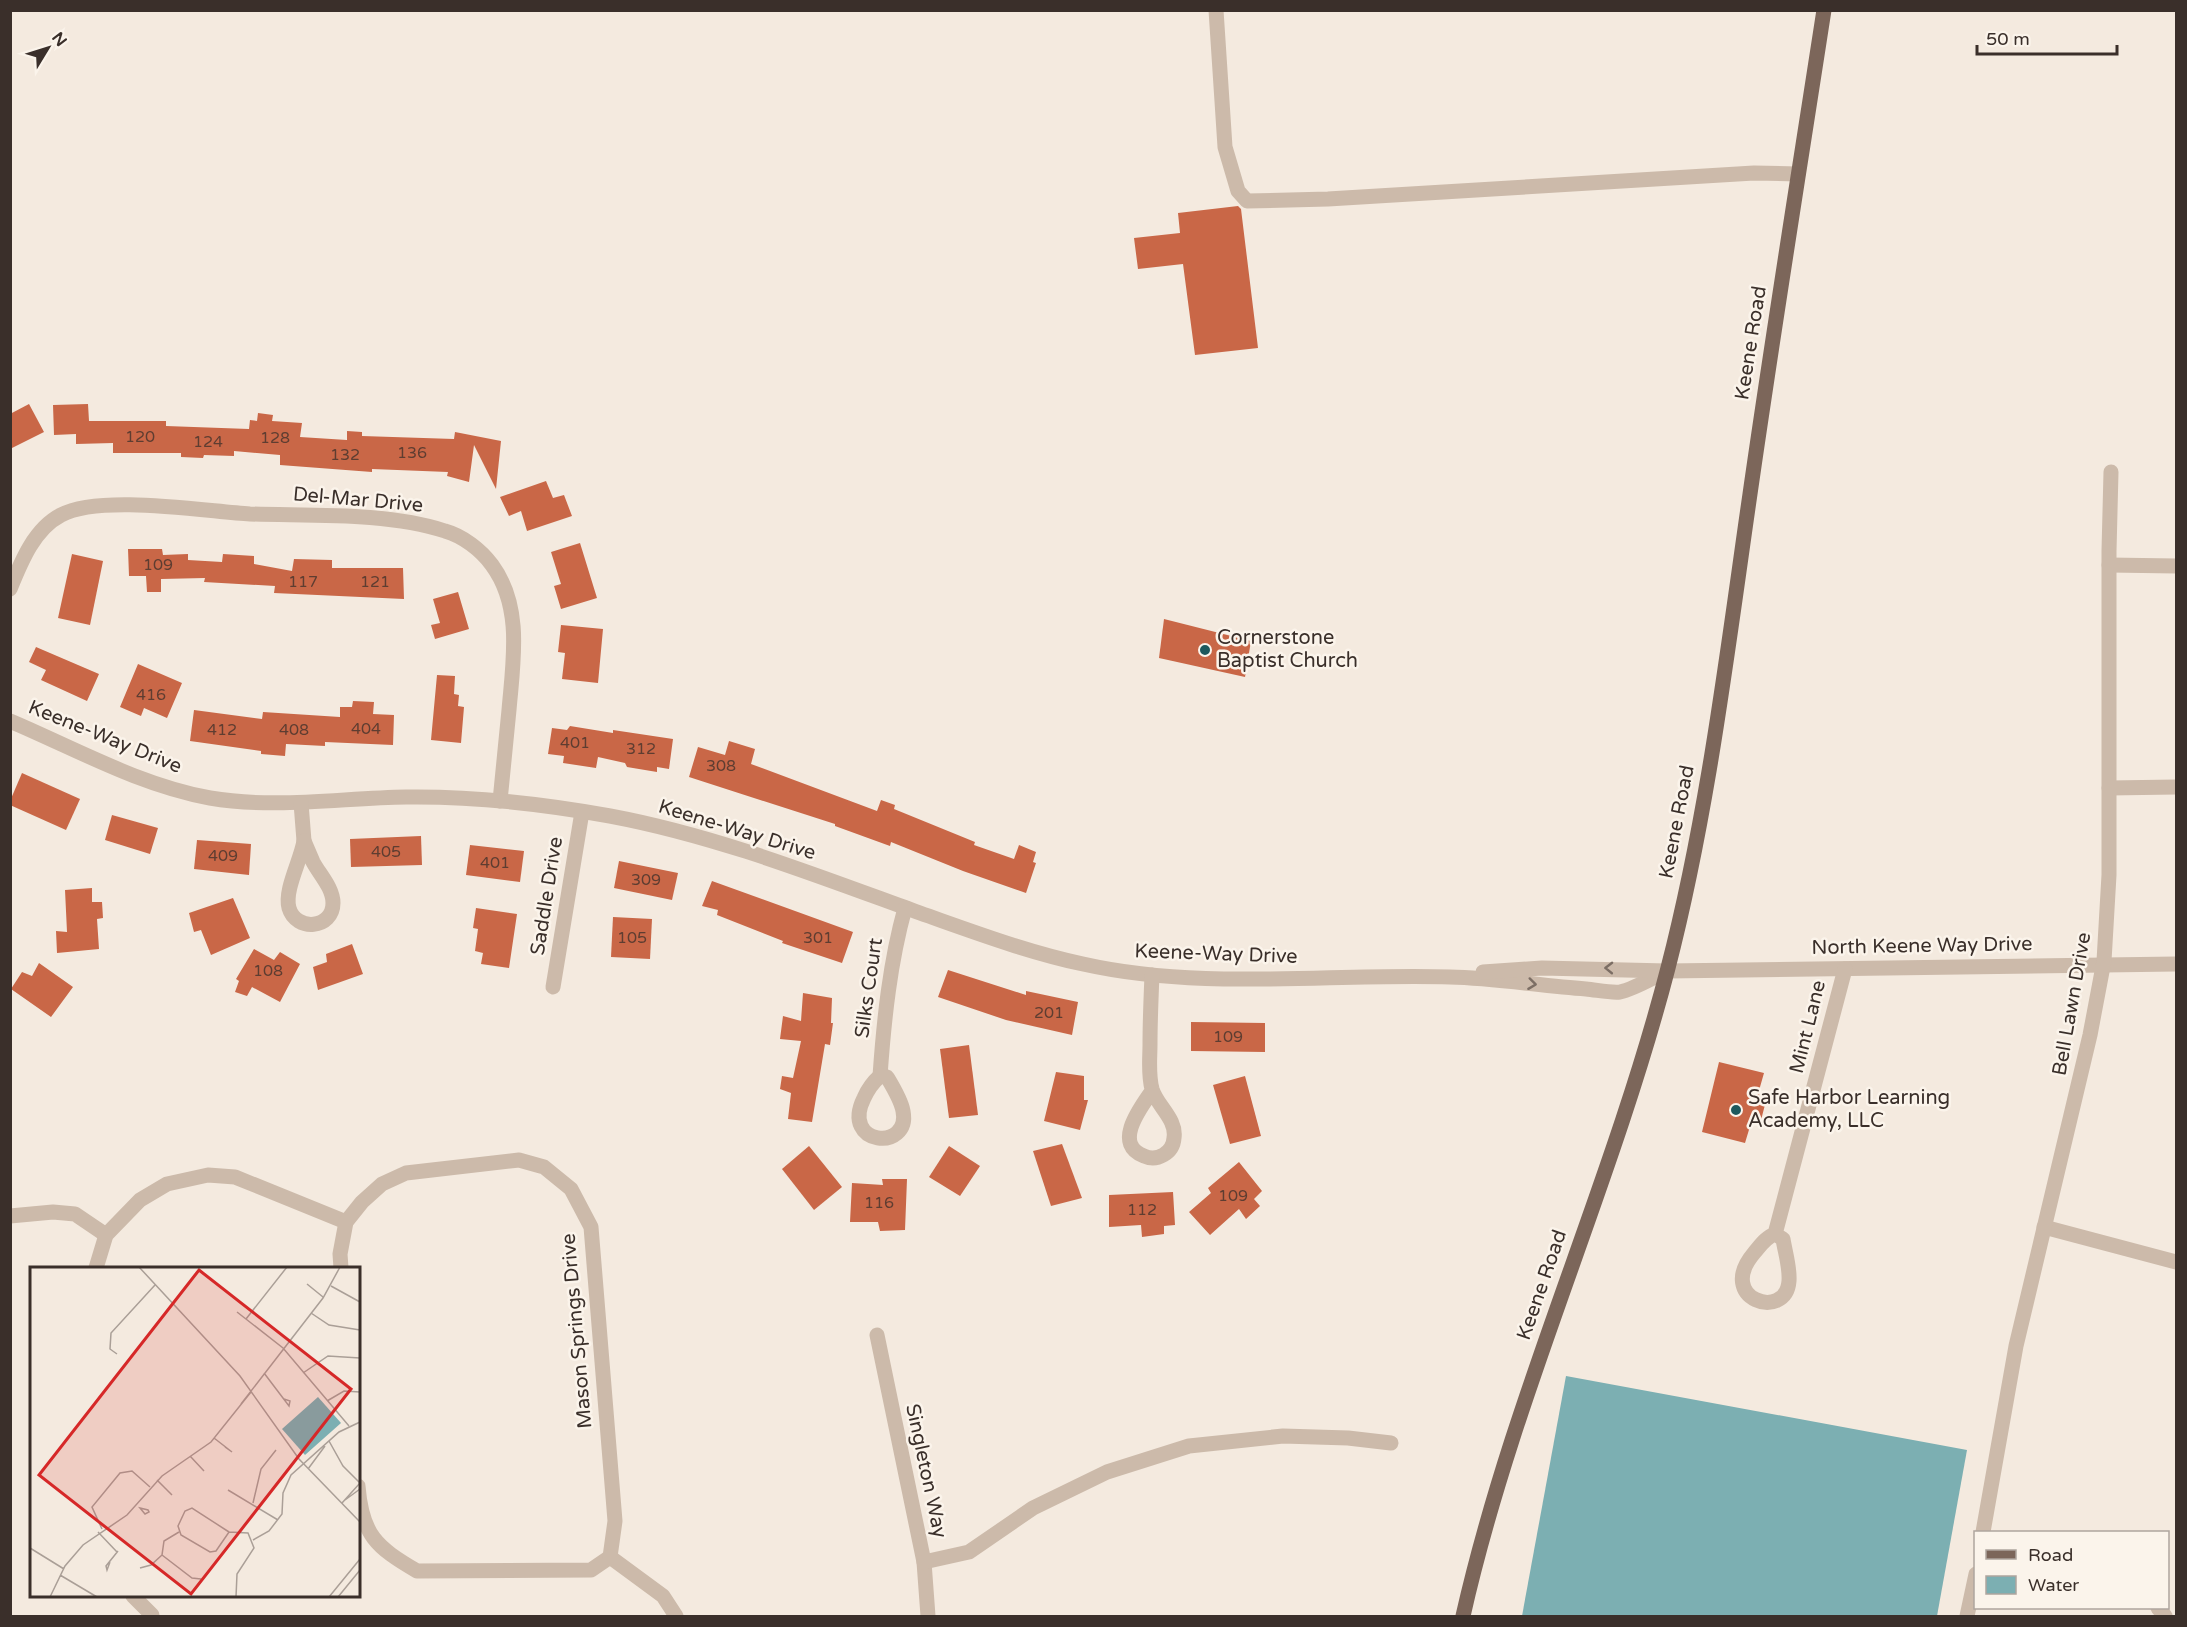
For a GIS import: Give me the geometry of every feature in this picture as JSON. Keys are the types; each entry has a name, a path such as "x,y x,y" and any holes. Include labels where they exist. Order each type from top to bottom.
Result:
{"main road":[{"name":"Keene Road","path":"1463,1617 1511,1442 1641,1065 1667,971 1713,744 1775,318 1824,10"}],"street":[{"path":"1216,10 1225,147 1238,191 1247,201 1340,198 1754,173 1798,174"},
{"name":"Bell Lawn Drive","path":"1986,1531 2016,1346 2091,1035 2103,964 2109,875 2111,472"},
{"name":"Del-Mar Drive","path":"10,589 29,549 48,524 76,509 94,506 342,517 408,523 447,531 471,545 492,565 505,589 513,616 514,654 500,801"},
{"path":"2109,565 2176,566"},
{"name":"Keene-Way Drive","path":"10,722 142,779 188,793 235,801 301,802 405,797 500,801 582,812 652,825 699,836 1046,955 1106,969 1152,975 1214,978 1453,977 1621,992 1667,971"},
{"path":"2109,788 2176,787"},
{"path":"301,802 304,841 312,860 331,892 333,903 332,912 320,924 310,925 301,922 293,916 289,907 289,894 304,841"},
{"name":"Saddle Drive","path":"553,987 582,812"},
{"name":"Silks Court","path":"880,1076 886,1006 896,943 905,908"},
{"name":"North Keene Way Drive","path":"1667,971 2176,964"},
{"name":"Keene-Way Drive","path":"1453,977 1497,970 1542,968 1632,968 1667,971"},
{"name":"Mint Lane","path":"1775,1234 1845,969"},
{"path":"1152,975 1149,1068 1152,1091"},
{"name":"Mason Springs Drive","path":"341,1267 340,1254 346,1222 362,1202 382,1184 406,1173 519,1161 544,1167 571,1189 591,1227 615,1521 610,1557"},
{"path":"97,1267 106,1235 140,1200 167,1184 208,1175 235,1177 346,1222"},
{"path":"10,1216 53,1212 75,1214 106,1235"},
{"path":"2044,1227 2176,1262"},
{"name":"Singleton Way","path":"877,1335 924,1562 928,1617"},
{"path":"924,1562 969,1552 1033,1508 1107,1472 1190,1446 1283,1436 1348,1438 1391,1443"},
{"path":"360,1503 361,1512 372,1538 395,1558 417,1571 591,1570 610,1557 663,1596 676,1617"},
{"path":"1967,1617 1974,1584"},
{"path":"134,1597 152,1615"}],"water":[{"path":"1566,1376 1967,1450 1937,1616 1522,1616"}],"building":[{"path":"1238,206 1241,209 1258,348 1195,355 1183,264 1138,269 1134,238 1180,233 1178,213"},
{"path":"29,404 44,432 10,449 10,414"},
{"path":"88,404 89,421 166,421 166,426 249,429 250,420 257,421 258,413 273,415 272,421 302,423 300,437 347,440 347,431 362,432 362,436 454,439 455,432 501,441 496,489 474,445 469,482 447,476 448,472 372,469 372,472 280,465 280,455 234,451 234,456 204,455 203,458 181,457 181,453 113,453 113,443 76,444 76,434 54,435 53,405"},
{"path":"546,481 553,498 564,495 572,516 527,531 521,511 509,516 500,497"},
{"path":"580,543 597,598 561,609 554,586 561,584 551,552"},
{"path":"128,549 162,549 163,555 188,554 188,560 222,562 223,554 254,556 254,564 292,571 294,559 332,560 332,568 403,568 404,599 274,593 275,586 204,582 205,578 161,579 161,592 147,592 146,576 129,576"},
{"path":"72,554 103,561 90,625 58,618"},
{"path":"458,592 469,629 435,639 431,625 440,623 433,599"},
{"name":"Cornerstone Baptist Church","path":"1164,619 1251,641 1245,677 1159,658"},
{"path":"561,625 603,629 598,683 562,679 565,653 558,652"},
{"path":"36,647 99,674 87,701 41,680 46,670 29,662"},
{"path":"138,664 182,683 167,718 144,708 141,716 120,707"},
{"path":"437,675 455,676 454,694 459,695 458,706 464,707 461,743 431,740"},
{"path":"353,701 374,702 373,714 394,715 393,745 325,742 325,746 286,744 285,756 190,741 194,710 262,719 263,712 340,717 340,707 352,707"},
{"path":"570,726 673,739 669,769 657,767 657,772 627,767 625,763 598,757 596,768 563,763 564,756 548,754 552,728 567,730"},
{"path":"729,741 755,749 751,764 877,811 881,800 895,805 894,809 975,842 974,845 1014,859 1019,845 1036,852 1033,862 1036,863 1026,893 891,842 890,846 835,826 835,824 689,777 698,747 725,755"},
{"path":"22,773 80,799 66,830 10,805"},
{"path":"112,815 158,828 150,854 105,840"},
{"path":"421,836 422,865 351,867 350,839"},
{"path":"197,840 251,844 249,875 194,869"},
{"path":"470,845 524,851 520,882 466,875"},
{"path":"619,861 678,873 672,900 614,888"},
{"path":"712,881 853,932 842,963 782,943 783,941 717,915 718,910 702,906"},
{"path":"92,888 92,902 102,902 103,918 97,919 99,949 57,953 56,931 67,932 65,890"},
{"path":"233,898 250,938 211,955 201,930 194,932 189,913"},
{"path":"476,908 517,914 509,968 481,964 483,953 475,951 478,929 473,928"},
{"path":"613,917 652,919 650,959 611,957"},
{"path":"352,944 363,974 318,990 313,967 327,962 326,954"},
{"path":"254,949 274,960 280,952 300,964 280,1002 252,987 247,996 235,992 239,981 236,979"},
{"path":"39,963 73,987 51,1017 11,989 22,972 32,976"},
{"path":"948,970 1026,995 1026,991 1078,1002 1072,1035 1006,1020 938,997"},
{"path":"803,993 832,998 831,1023 833,1023 830,1045 825,1044 812,1122 788,1119 791,1093 780,1089 782,1076 793,1078 801,1041 780,1039 783,1016 801,1021"},
{"path":"1191,1022 1265,1023 1265,1052 1191,1051"},
{"path":"969,1045 978,1115 949,1118 940,1049"},
{"name":"Safe Harbor Learning Academy, LLC","path":"1719,1062 1764,1073 1758,1094 1767,1097 1760,1124 1751,1123 1745,1143 1702,1132"},
{"path":"1056,1072 1084,1076 1084,1100 1088,1100 1080,1130 1044,1121"},
{"path":"1245,1076 1261,1136 1230,1144 1213,1085"},
{"path":"1062,1144 1082,1198 1051,1206 1033,1151"},
{"path":"809,1146 842,1187 814,1210 782,1169"},
{"path":"949,1146 980,1166 960,1196 929,1177"},
{"path":"1239,1162 1262,1191 1254,1199 1260,1206 1246,1219 1239,1209 1210,1235 1189,1212 1211,1193 1208,1188"},
{"path":"882,1179 907,1179 905,1230 880,1231 878,1222 850,1222 852,1183 883,1185"},
{"path":"1173,1192 1175,1225 1164,1226 1164,1234 1142,1237 1141,1225 1109,1227 1109,1195"}],"place":[{"name":"Cornerstone Baptist Church","path":"1205,650"},
{"name":"Safe Harbor Learning Academy, LLC","path":"1736,1110"}]}
